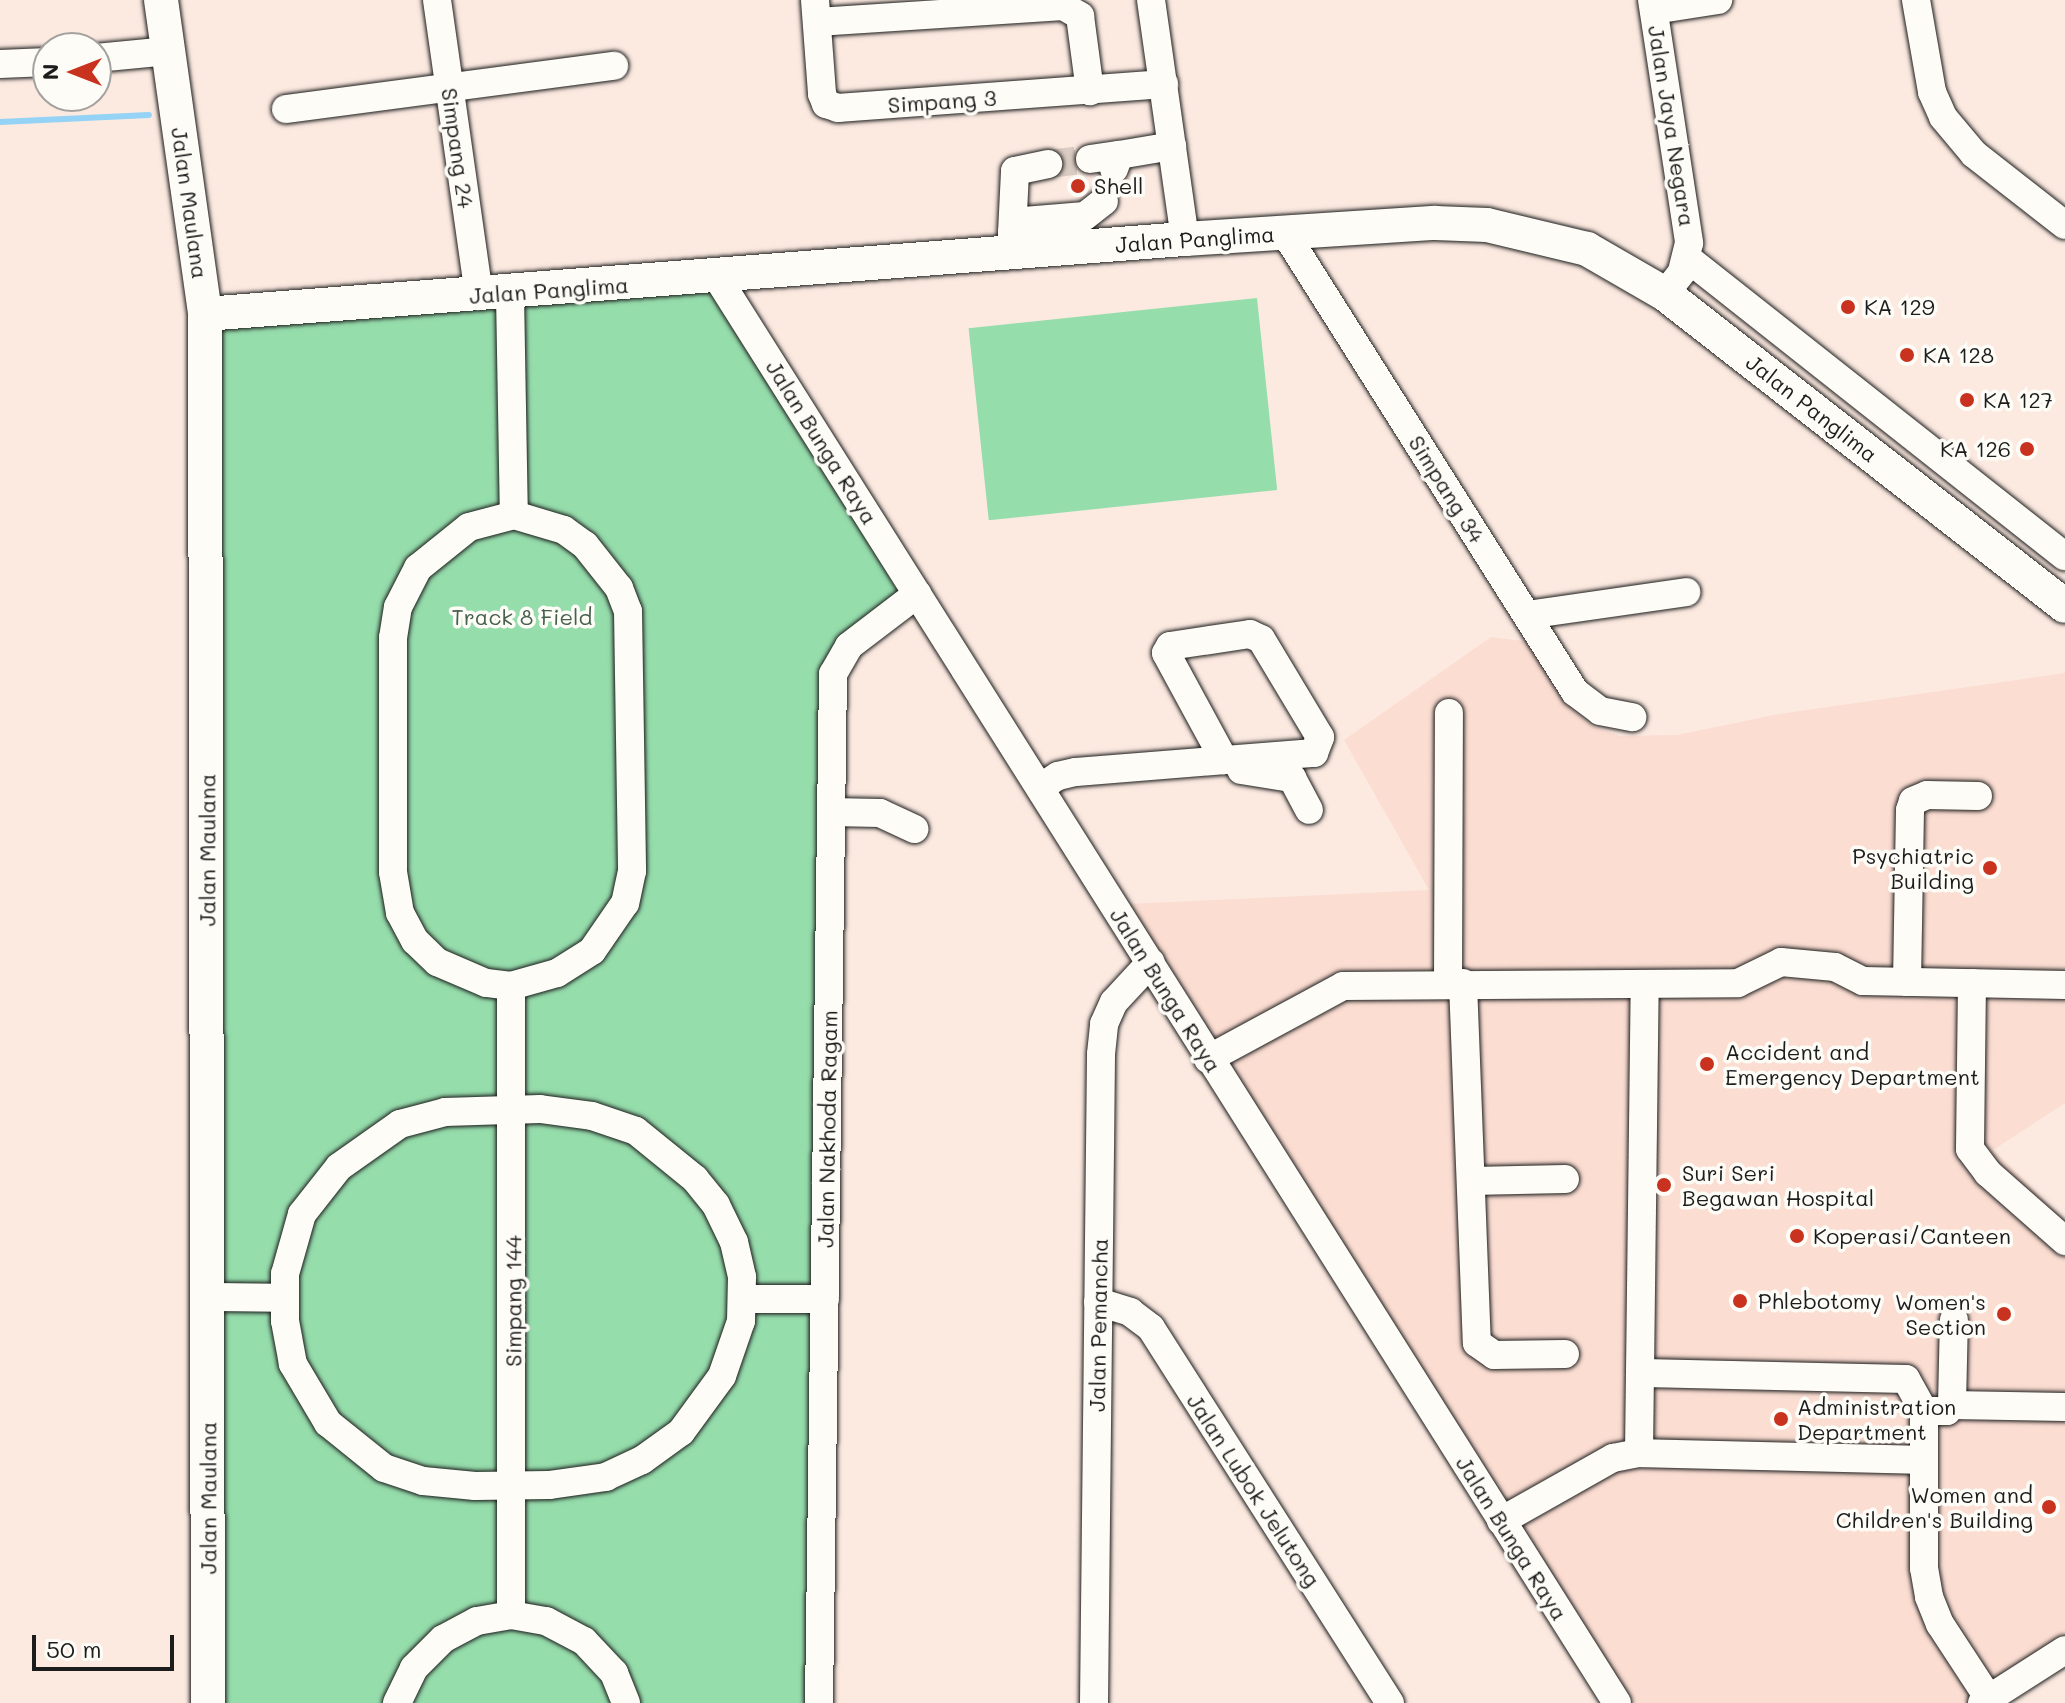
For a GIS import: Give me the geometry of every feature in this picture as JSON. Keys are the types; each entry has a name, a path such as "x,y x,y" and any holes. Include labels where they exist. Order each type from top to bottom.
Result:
{"main road":[{"name":"Jalan Maulana","path":"161,0 205,314 208,1703"},
{"name":"Jalan Panglima","path":"205,314 717,277 1012,242 1185,239 1487,225 1587,249 1665,294 2065,606"}],"street":[{"name":"Simpang 24","path":"437,0 450,90 495,295 514,515"},
{"path":"1151,0 1185,239"},
{"path":"1653,5 1718,0"},
{"path":"1916,0 1932,92 1943,117 1974,154 2065,225"},
{"name":"Jalan Jaya Negara","path":"1653,5 1687,258 1665,294"},
{"path":"816,11 1063,6 1080,16 1090,91"},
{"name":"Simpang 3","path":"816,11 822,94 826,104 838,108 1164,84"},
{"path":"112,56 169,51"},
{"path":"0,64 32,63"},
{"path":"286,109 450,90 614,66"},
{"path":"1108,161 1172,146"},
{"path":"1012,242 1015,171 1048,164"},
{"path":"1012,242 1024,221 1091,214 1104,201"},
{"name":"Simpang 34","path":"1285,233 1575,692 1600,711 1632,717"},
{"path":"1687,258 2065,556"},
{"name":"Jalan Bunga Raya","path":"717,277 1617,1703"},
{"path":"514,515 564,530 585,545 619,588 628,611 632,871 625,903 592,951 557,973 511,986 467,976 437,962 415,941 400,913 393,872 393,654 398,607 418,568 469,527 514,515"},
{"path":"1527,615 1686,592"},
{"name":"Jalan Nakhoda Ragam","path":"819,1703 831,812 836,667 849,646 917,594"},
{"path":"1041,787 1076,772 1314,753 1320,746 1320,737 1261,639 1250,634 1170,646 1166,653 1210,761"},
{"path":"1449,713 1455,983 1471,1181 1477,1343 1494,1355 1565,1354"},
{"path":"1210,761 1292,778 1309,810"},
{"path":"1907,982 1910,810 1913,801 1927,795 1978,796"},
{"path":"831,812 880,813 914,829"},
{"name":"Jalan Pemancha","path":"1094,1703 1104,1024 1114,1002 1151,962"},
{"path":"1208,1059 1343,986 1738,983 1767,964 1781,962 1835,967 1863,981 2065,985"},
{"path":"1972,983 1970,1149 1988,1173 2065,1241"},
{"path":"1639,1453 1644,1373 1645,984"},
{"name":"Simpang 144","path":"511,986 514,1110 511,1615"},
{"path":"514,1110 592,1116 653,1142 716,1205 738,1257 742,1299 741,1321 722,1376 681,1432 642,1460 606,1477 513,1486 423,1481 384,1468 343,1441 313,1403 293,1364 285,1298 288,1254 302,1214 353,1155 421,1115 514,1110"},
{"path":"1471,1181 1565,1179"},
{"path":"208,1297 285,1298"},
{"path":"742,1299 825,1299"},
{"name":"Jalan Lubok Jelutong","path":"1098,1302 1130,1312 1151,1328 1390,1703"},
{"path":"1924,1411 1947,1411 1952,1405 1954,1320"},
{"path":"1644,1373 1906,1379 1924,1411 1924,1568 1929,1597 1940,1624 1986,1701 2065,1650"},
{"path":"1952,1405 2065,1407"},
{"path":"1501,1521 1613,1458 1639,1453 1923,1460"},
{"path":"397,1703 414,1668 443,1639 477,1621 511,1615 546,1621 584,1641 614,1673 626,1703"}],"shaded area":[{"name":"Suri Seri Begawan Hospital","path":"1491,637 1529,642 1573,710 1594,727 1620,736 1677,735 1779,714 2065,673 2065,1103 1993,1150 2065,1220 2065,1634 1961,1703 1635,1703 1510,1517 1217,1056 1130,904 1429,890 1344,740"}],"green space":[{"name":"Track 8 Field","path":"717,277 917,594 843,652 818,1703 207,1703 205,314"},
{"path":"1257,298 1277,490 989,520 969,328"}],"waterway":[{"path":"0,122 149,115"}],"tunnel":[{"path":"1048,164 1090,159"}],"place":[{"name":"Shell","path":"1078,186"},
{"name":"KA 129","path":"1848,307"},
{"name":"KA 128","path":"1907,355"},
{"name":"KA 127","path":"1967,400"},
{"name":"KA 126","path":"2027,449"},
{"name":"Psychiatric Building","path":"1990,868"},
{"name":"Accident and Emergency Department","path":"1707,1064"},
{"name":"Suri Seri Begawan Hospital","path":"1664,1185"},
{"name":"Koperasi/Canteen","path":"1797,1236"},
{"name":"Phlebotomy","path":"1740,1301"},
{"name":"Women's Section","path":"2004,1314"},
{"name":"Administration Department","path":"1781,1419"},
{"name":"Women and Children's Building","path":"2049,1507"}]}
